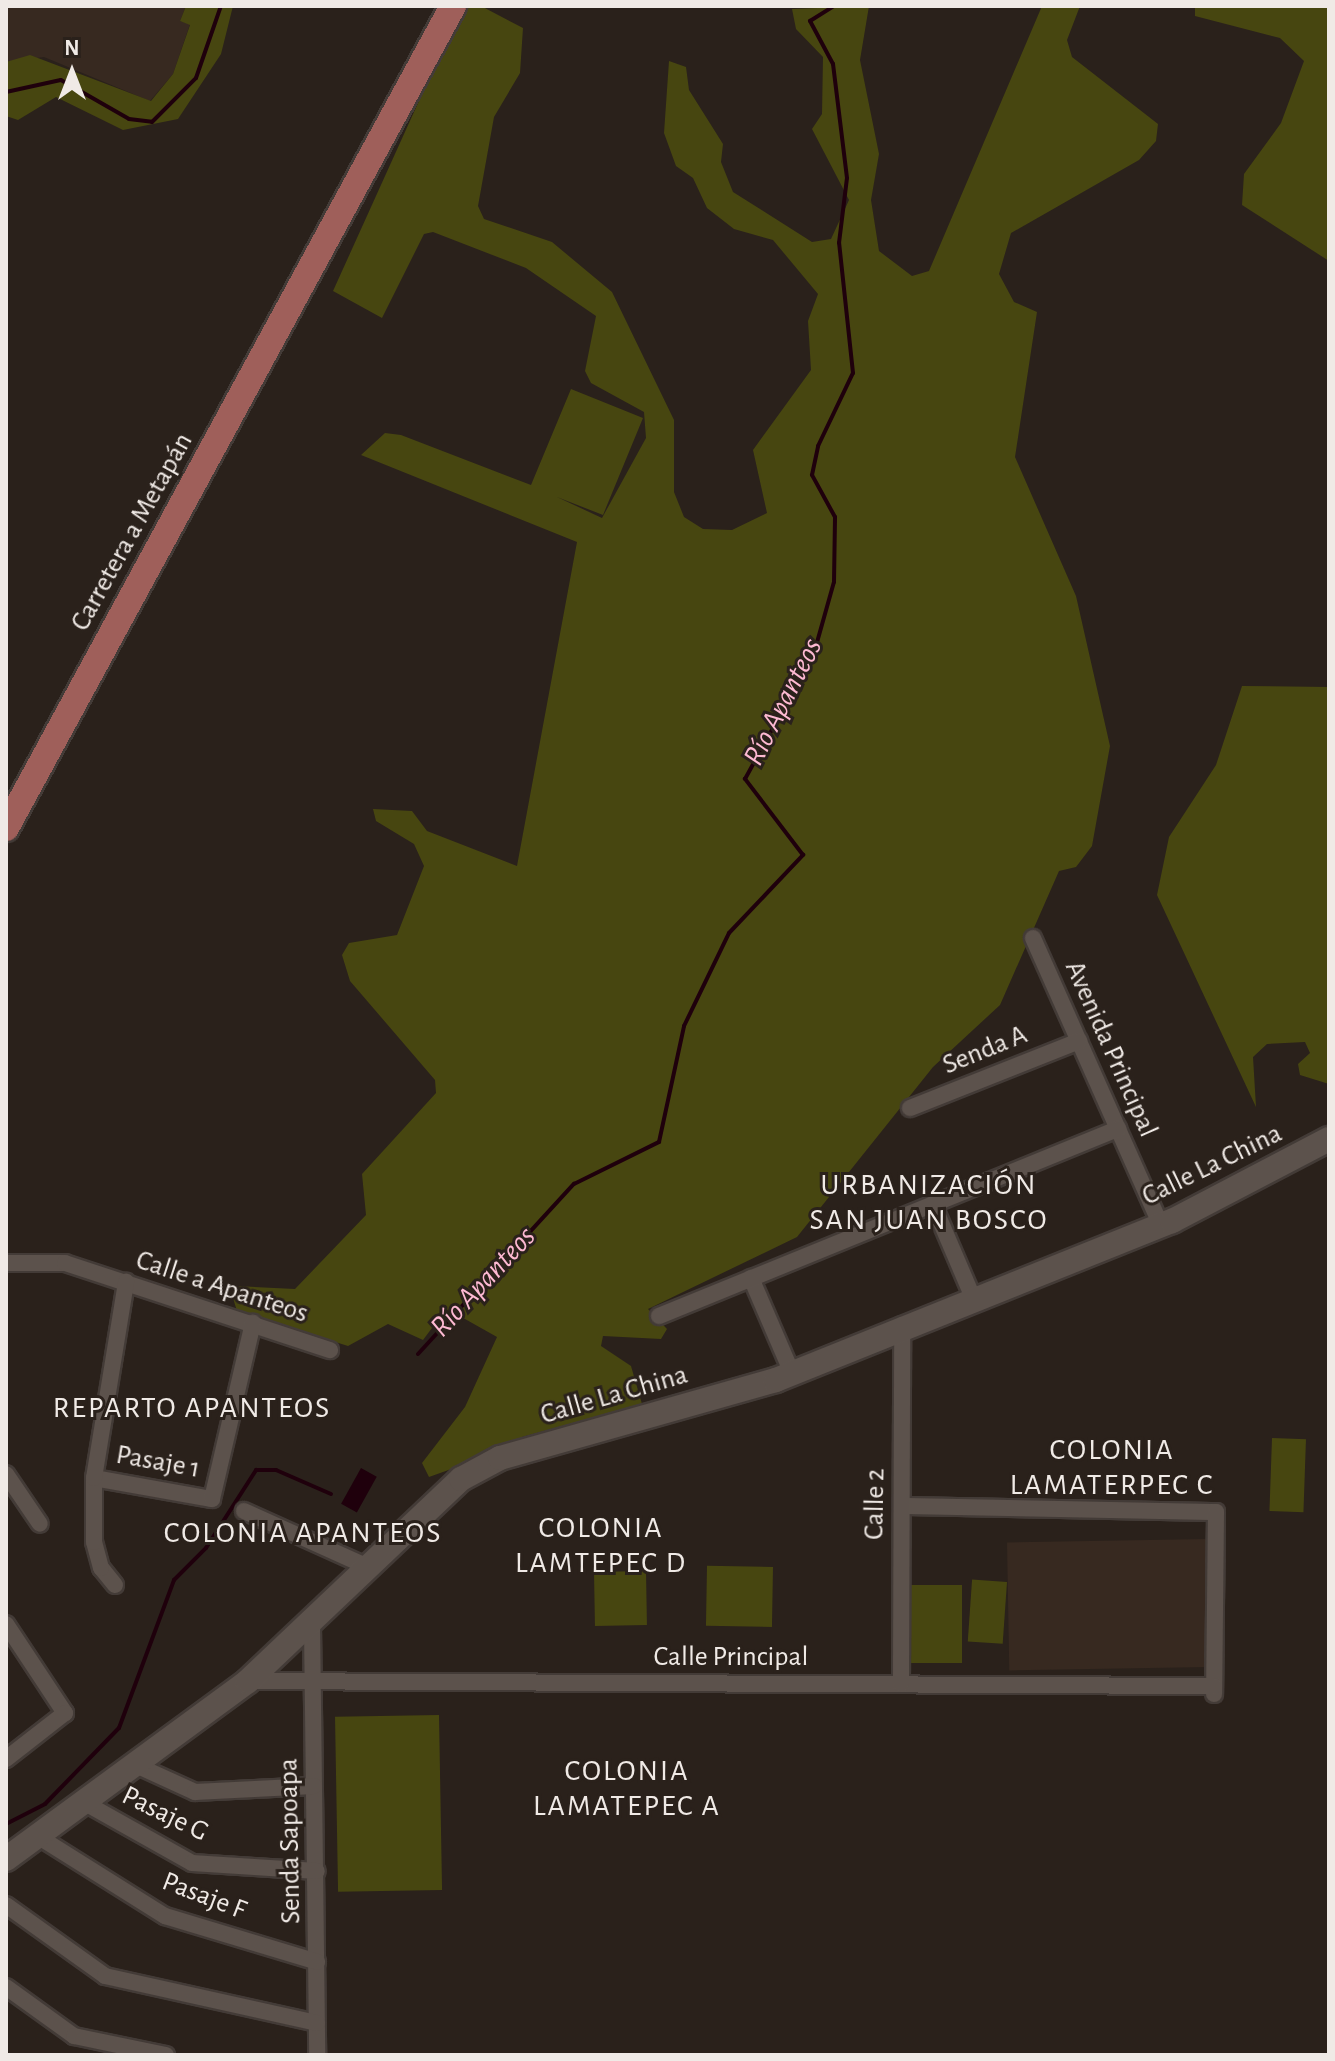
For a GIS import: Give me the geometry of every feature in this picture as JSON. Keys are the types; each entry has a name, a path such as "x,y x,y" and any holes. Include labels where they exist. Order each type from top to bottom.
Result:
{"main road":[{"name":"Carretera a Metapán","path":"6,828 314,268 453,6"},
{"name":"Calle La China","path":"6,1859 87,1804 248,1681 312,1626 439,1497 500,1458 792,1373 902,1325 1161,1225 1242,1190 1329,1139"}],"street":[{"name":"Avenida Principal","path":"1033,938 1161,1225"},
{"name":"Senda A","path":"910,1108 1079,1041"},
{"path":"659,1316 1118,1129"},
{"path":"933,1204 973,1298"},
{"name":"Calle a Apanteos","path":"6,1263 98,1272 330,1350"},
{"path":"751,1278 792,1373"},
{"path":"115,1585 101,1568 94,1542 94,1478 126,1282"},
{"name":"Pasaje 1","path":"94,1478 212,1499 253,1323"},
{"name":"Calle 2","path":"901,1684 902,1325"},
{"path":"6,1474 40,1524"},
{"name":"Calle Principal","path":"248,1681 901,1684 1214,1691 1216,1512 902,1506"},
{"path":"244,1511 368,1567"},
{"path":"6,1624 65,1713 6,1759"},
{"name":"Senda Sapoapa","path":"312,1626 317,2055"},
{"path":"138,1766 195,1792 314,1786"},
{"name":"Pasaje G","path":"87,1804 192,1863 317,1871"},
{"name":"Pasaje F","path":"39,1837 165,1916 317,1962"},
{"path":"6,1905 105,1976 317,2023"},
{"path":"6,1987 74,2036 166,2055"}],"shaded area":[{"path":"6,6 186,6 180,21 190,24 173,74 150,101 44,57 6,62"},
{"path":"186,6 233,6 221,54 178,119 123,130 56,97 18,120 6,116 6,62 30,55 151,101 173,74 190,25 180,21"},
{"path":"481,6 523,28 520,73 494,117 478,206 484,219 552,242 612,292 674,420 674,492 684,517 703,529 732,530 767,513 753,450 811,370 808,321 818,294 773,240 734,229 707,208 693,178 676,166 664,133 669,61 686,67 689,90 723,144 721,162 733,192 812,242 831,239 849,200 812,129 822,114 823,57 796,29 792,9 869,6 860,60 879,154 871,200 879,251 912,276 929,271 1042,6 1080,6 1067,40 1072,57 1158,124 1156,141 1139,160 1011,233 999,274 1014,302 1037,312 1015,457 1076,596 1110,746 1092,846 1076,867 1059,871 1000,1005 933,1067 797,1237 648,1309 667,1329 661,1339 603,1336 601,1346 631,1366 642,1404 522,1437 521,1444 429,1477 422,1463 465,1407 497,1337 465,1319 438,1320 423,1340 388,1324 348,1346 237,1311 232,1295 236,1286 295,1289 366,1215 362,1174 436,1093 435,1080 350,981 342,955 349,943 397,935 424,866 414,844 376,821 373,809 412,811 427,831 517,866 577,542 361,455 385,433 401,435 531,485 571,389 643,418 603,515 557,497 602,518 646,438 644,412 591,383 585,371 596,316 526,268 433,232 424,234 382,318 333,291 461,8"},
{"path":"1195,6 1329,6 1329,261 1242,205 1244,174 1281,123 1304,61 1280,38 1195,16"},
{"path":"1242,686 1329,687 1329,1084 1300,1075 1298,1064 1310,1053 1305,1042 1267,1044 1253,1057 1256,1107 1157,895 1169,837 1216,765"},
{"path":"1272,1438 1306,1439 1303,1512 1269,1511"},
{"path":"361,1468 377,1477 357,1513 341,1504"},
{"path":"1207,1539 1209,1667 1009,1670 1007,1542"},
{"path":"707,1566 773,1567 772,1627 706,1626"},
{"path":"646,1571 647,1625 595,1626 594,1572"},
{"path":"972,1580 1007,1582 1003,1644 968,1641"},
{"path":"909,1585 962,1585 962,1663 909,1663"},
{"path":"439,1715 442,1890 338,1892 335,1717"}],"waterway":[{"path":"6,92 61,80 129,119 152,122 196,78 221,6"},
{"name":"Río Apanteos","path":"418,1354 574,1184 659,1142 684,1026 729,933 803,855 745,779 814,653 834,582 835,517 812,475 818,446 853,373 839,243 847,178 833,64 810,21 834,6"},
{"name":"Río Apanteos","path":"6,1824 45,1804 119,1728 174,1580 206,1548 256,1470 276,1470 331,1494"}],"district":[{"name":"URBANIZACIÓN SAN JUAN BOSCO","path":"929,1202"},
{"name":"REPARTO APANTEOS","path":"192,1408"},
{"name":"COLONIA LAMATERPEC C","path":"1112,1467"},
{"name":"COLONIA APANTEOS","path":"303,1533"},
{"name":"COLONIA LAMTEPEC D","path":"601,1545"},
{"name":"COLONIA LAMATEPEC A","path":"627,1788"}]}
